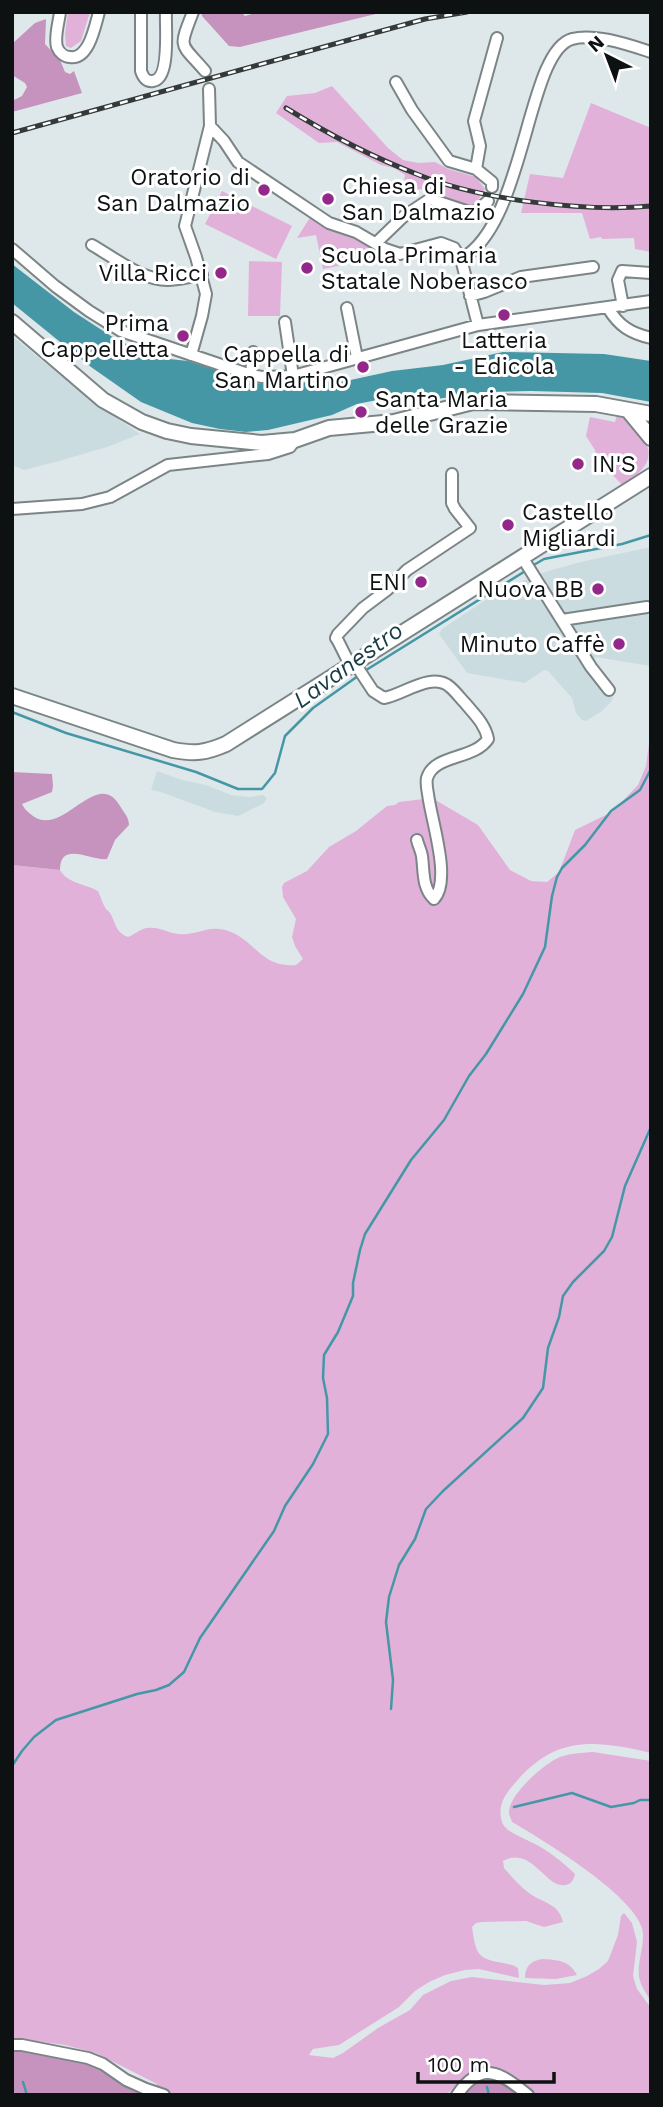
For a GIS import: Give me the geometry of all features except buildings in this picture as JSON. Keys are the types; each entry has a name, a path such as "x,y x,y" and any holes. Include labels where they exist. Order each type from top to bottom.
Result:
{"main road":[{"path":"12,322 103,400 142,422 167,431 202,437 262,443 295,440 329,428 394,422 472,402 596,404 651,414"},
{"path":"628,411 651,424"},
{"path":"628,411 651,438"},
{"path":"632,487 651,464"},
{"path":"12,696 173,750 190,753 208,751 226,744 651,476"}],"street":[{"path":"60,12 57,46 62,54 70,57 79,55 86,47 99,12"},
{"path":"141,12 141,71 144,78 150,81 162,74 166,12"},
{"path":"193,12 182,40 186,51 205,71"},
{"path":"476,169 480,146 474,121 497,38"},
{"path":"461,259 480,245 492,227 516,173 542,79 554,53 572,39 585,38 622,41 651,52"},
{"path":"397,82 412,110 450,161 476,169 492,181 492,187"},
{"path":"191,355 206,294 185,226 210,126 209,89"},
{"path":"210,126 238,162 329,223 356,232 400,254 441,243 454,248 461,259 478,325"},
{"path":"376,243 403,217 430,199 469,212 477,211 488,201"},
{"path":"92,245 149,277 170,280 202,275"},
{"path":"12,249 55,286 121,331 262,377 293,376 478,325 651,301"},
{"path":"470,296 521,276 593,267"},
{"path":"623,306 618,280 622,271 651,273"},
{"path":"347,308 358,358"},
{"path":"608,309 626,330 651,338"},
{"path":"285,322 293,376"},
{"path":"251,375 253,352"},
{"path":"12,509 82,504 110,497 168,465 268,454 290,446 295,440"},
{"path":"417,840 425,886 434,899 439,893 442,875 426,780 432,768 470,754 483,746 488,739 486,728 449,685 439,681 415,686 384,698 373,691 336,638 363,608 407,570 470,528 452,503 453,474"},
{"path":"523,559 591,667 609,690"},
{"path":"562,620 647,607"},
{"path":"12,2045 88,2057 126,2080 164,2095"},
{"path":"457,2095 475,2075 484,2073 502,2077 528,2095"}],"shaded area":[{"path":"68,12 90,12 81,41 71,48 66,46 65,34"},
{"path":"201,12 241,12 245,16 259,12 384,12 240,47 229,46"},
{"path":"46,19 45,44 60,60 65,72 70,74 74,71 82,93 12,112 12,101 22,96 27,87 12,75 13,43 35,23"},
{"path":"332,86 388,148 403,160 435,162 448,169 476,177 485,189 475,205 447,201 421,189 416,190 404,181 405,175 394,168 381,165 337,142 319,143 276,113 287,96 315,93"},
{"path":"591,103 651,128 651,252 635,249 634,238 590,239 582,213 521,213 530,174 563,178"},
{"path":"222,191 292,226 276,259 205,224"},
{"path":"311,216 379,249 385,253 384,257 323,269 316,235 297,238"},
{"path":"249,261 282,262 280,316 248,316"},
{"path":"12,336 92,401 140,434 107,447 24,470 12,465"},
{"path":"617,414 625,417 635,427 649,453 648,460 639,473 622,485 597,458 586,436 590,417 615,422"},
{"path":"651,547 651,666 595,657 594,663 611,688 613,698 602,711 586,721 576,713 572,698 548,671 544,670 525,683 467,673 439,634 442,629 484,601 527,579 585,561"},
{"path":"651,729 651,1753 594,1744 561,1749 530,1767 505,1796 501,1816 506,1828 547,1851 575,1874 570,1883 560,1885 525,1859 511,1858 503,1861 504,1868 519,1884 554,1907 563,1922 544,1927 526,1921 482,1922 472,1927 480,1955 518,1968 519,1978 479,1969 445,1975 415,1991 399,2007 339,2045 313,2049 309,2055 333,2058 343,2053 378,2028 410,2010 423,1995 451,1981 472,1977 544,1985 570,1983 587,1976 608,1961 624,1913 632,1923 637,1942 633,1976 637,1989 651,2008 651,2095 537,2095 505,2072 489,2066 477,2068 446,2095 150,2095 157,2084 96,2053 65,2045 12,2038 12,865 60,870 72,881 98,891 118,930 128,937 151,928 179,934 210,929 223,930 240,937 275,963 296,965 303,959 292,937 296,919 283,897 284,883 307,871 329,847 356,831 387,806 432,798 478,825 510,870 531,881 547,882 559,872 575,830 612,812 638,785 646,766"},
{"path":"157,771 231,795 263,795 267,798 264,803 238,816 215,812 151,790"},
{"path":"12,772 52,774 52,792 22,804 33,816 44,820 68,812 90,797 101,794 111,796 126,815 129,825 115,840 107,859 71,854 61,861 60,870 12,865"},
{"path":"593,1752 651,1761 651,2001 640,1979 643,1934 635,1914 605,1884 564,1854 512,1822 509,1814 521,1788 554,1760 576,1753"},
{"path":"542,1959 566,1964 577,1975 556,1979 525,1978 529,1965"},
{"path":"12,2050 95,2065 127,2086 150,2095 12,2095"},
{"path":"477,2077 497,2078 518,2095 460,2095"}],"water":[{"path":"12,264 74,312 151,357 188,361 260,384 346,381 503,352 604,354 651,361 651,402 602,393 489,392 436,399 387,398 357,404 332,415 268,430 246,432 192,423 141,402 91,367 12,303"}],"waterway":[{"name":"Lavanestro","path":"532,566 544,559 622,544 651,535"},
{"name":"Lavanestro","path":"363,672 527,570"},
{"name":"Lavanestro","path":"12,712 66,733 196,772 238,789 262,789 275,773 285,736 313,708 358,676"},
{"path":"12,1766 34,1737 56,1720 156,1690 169,1685 184,1672 200,1638 274,1531 285,1506 313,1464 328,1434 327,1398 323,1378 324,1355 338,1332 353,1296 353,1283 365,1234 411,1160 444,1120 469,1076 523,994 545,947 552,896 562,868 585,845 611,811 640,790 651,769"},
{"path":"391,1709 393,1680 386,1622 389,1597 399,1565 415,1539 426,1509 523,1418 543,1388 548,1348 563,1296 604,1251 612,1237 625,1186 651,1127"},
{"path":"514,1807 572,1793 611,1807 651,1800"},
{"path":"23,2082 27,2095"},
{"path":"487,2087 489,2095"}],"railway":[{"path":"12,133 425,19 467,12"},
{"path":"286,108 367,153 444,184 533,202 595,207 651,206"}],"place":[{"name":"Oratorio di San Dalmazio","path":"264,190"},
{"name":"Chiesa di San Dalmazio","path":"328,199"},
{"name":"Scuola Primaria Statale Noberasco","path":"307,268"},
{"name":"Villa Ricci","path":"221,273"},
{"name":"Latteria - Edicola","path":"504,315"},
{"name":"Prima Cappelletta","path":"183,336"},
{"name":"Cappella di San Martino","path":"363,367"},
{"name":"Santa Maria delle Grazie","path":"361,412"},
{"name":"IN'S","path":"578,464"},
{"name":"Castello Migliardi","path":"508,525"},
{"name":"ENI","path":"421,582"},
{"name":"Nuova BB","path":"598,589"},
{"name":"Minuto Caffè","path":"619,644"}]}
